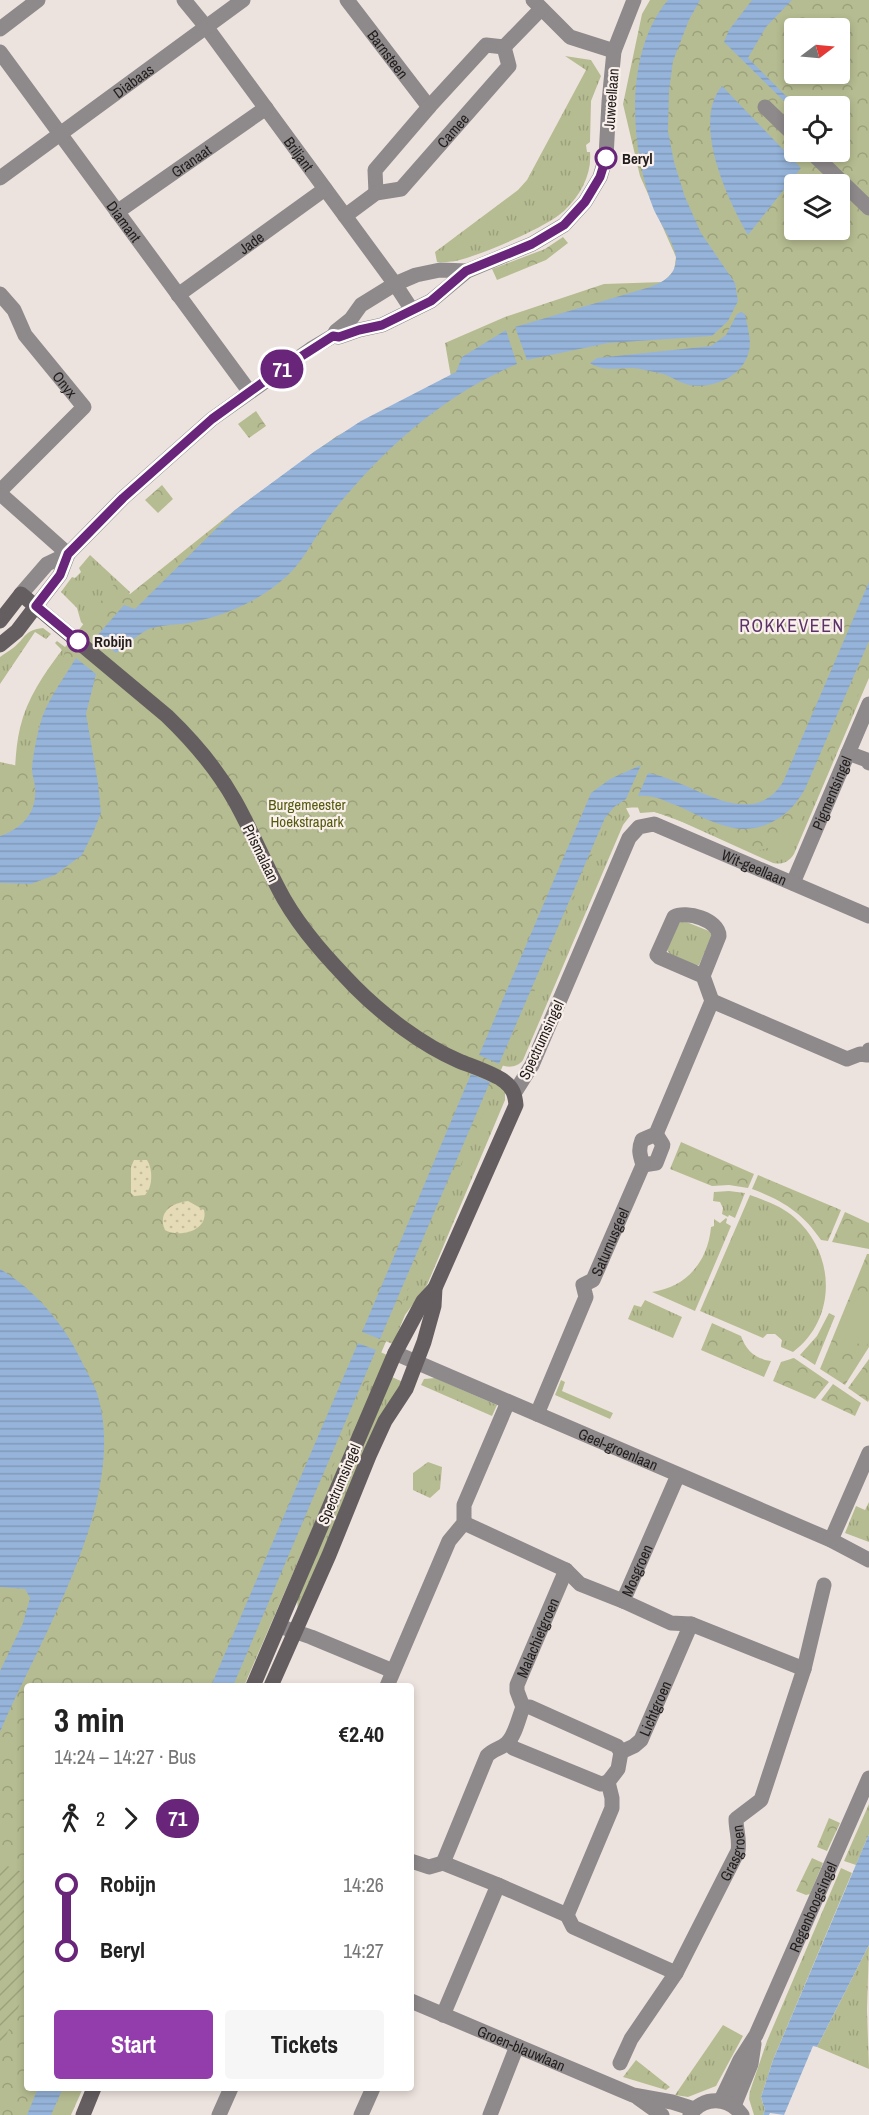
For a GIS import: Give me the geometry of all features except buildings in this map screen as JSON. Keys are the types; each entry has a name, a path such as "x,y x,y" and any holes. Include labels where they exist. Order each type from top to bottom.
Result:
{"street":[{"path":"0,28 38,0"},
{"name":"Briljant","path":"184,0 266,108 412,310"},
{"path":"207,28 243,0"},
{"name":"Barnsteen","path":"347,0 429,107"},
{"name":"Juweellaan","path":"333,336 339,337 382,325 431,301 466,271 532,244 564,225 585,202 600,177 606,157 614,51 634,0"},
{"path":"376,193 375,170 486,45 504,47 537,4 570,37 614,51"},
{"name":"Diabaas","path":"0,178 207,28"},
{"name":"Camee","path":"345,216 376,193 401,189 509,66 504,47"},
{"name":"Diamant","path":"0,52 249,391"},
{"path":"765,107 784,125"},
{"name":"Granaat","path":"117,212 266,108"},
{"path":"821,162 869,208"},
{"name":"Jade","path":"178,295 325,189"},
{"name":"Juweellaan","path":"0,621 47,564 68,554 123,498 212,419 249,391 333,336 351,319 361,305 395,284 416,275 440,270 466,271"},
{"name":"Onyx","path":"0,294 14,310 25,335 84,407 0,491"},
{"path":"0,496 4,497 68,554"},
{"name":"Juweellaan","path":"0,645 17,631 60,575 68,554"},
{"name":"Prismalaan","path":"21,594 188,736 234,799 270,873 296,918 339,970 389,1016 438,1050 510,1087"},
{"name":"Pigmentsingel","path":"793,883 869,704"},
{"path":"849,753 869,763"},
{"name":"Wit-geellaan","path":"639,827 654,824 869,916"},
{"name":"Spectrumsingel","path":"254,1683 396,1353 423,1301 435,1288 516,1105 510,1087 532,1065 629,838 639,827"},
{"path":"703,976 657,955 674,917 680,914 687,913 715,925 719,931 703,976 712,1001 847,1059 860,1054 868,1054"},
{"name":"Saturnusgeel","path":"537,1414 586,1297 583,1285 593,1280 643,1165 638,1149 640,1144 642,1140 656,1134 712,1001"},
{"name":"Spectrumsingel","path":"273,1683 369,1456 385,1421 406,1389 424,1342 434,1306 435,1288"},
{"name":"Geel-groenlaan","path":"396,1353 836,1542 869,1560"},
{"path":"388,1683 448,1541 464,1523 464,1505 508,1401"},
{"path":"836,1542 869,1453"},
{"name":"Mosgroen","path":"464,1523 566,1570 580,1584 623,1601 678,1475"},
{"name":"Geel-groenlaan","path":"836,1542 869,1550"},
{"name":"Malachietgroen","path":"509,1742 523,1707 517,1685 566,1570"},
{"name":"Grasgroen","path":"620,2063 631,2039 676,1973 738,1851 736,1819 760,1800 804,1669 824,1585"},
{"path":"623,1601 671,1623 691,1624 804,1669"},
{"name":"Lichtgroen","path":"608,1782 618,1768 621,1752 641,1740 691,1624"},
{"path":"279,1626 393,1671"},
{"path":"523,1707 530,1707 617,1746 621,1752"},
{"path":"443,1863 487,1756 491,1751 509,1742 513,1748 601,1784 608,1782 612,1808 567,1915"},
{"name":"Regenboogsingel","path":"732,2107 751,2064 756,2035 869,1778"},
{"path":"414,1862 429,1867 443,1863 498,1885 567,1915 573,1927 676,1973"},
{"path":"443,2015 498,1885"},
{"name":"Groen-blauwlaan","path":"414,2002 633,2095 662,2115"},
{"path":"490,2115 517,2046"},
{"path":"83,2115 93,2091"},
{"path":"219,2115 230,2091"},
{"path":"361,2115 372,2091"},
{"name":"Groen-blauwlaan","path":"633,2095 672,2102 692,2112"},
{"path":"692,2112 706,2102 732,2107"}],"green space":[{"name":"Burgemeester Hoekstrapark","path":"650,0 869,0 869,670 808,810 782,844 760,850 644,808 621,810 604,827 241,1683 24,1683 24,2091 68,2091 57,2115 0,2115 0,762 32,769 42,716 68,644 115,583 130,594 235,510 337,436 451,377 445,343 505,317 604,284 663,282 674,271 676,257 640,176 623,104 642,14"},
{"path":"565,56 591,60 601,76 591,101 590,142 586,145 587,152 590,152 589,168 576,197 556,217 530,232 467,258 437,262 435,252 518,190 527,180 586,70"},
{"path":"563,237 568,243 546,260 497,280 492,269 545,249"},
{"path":"256,411 266,426 249,438 238,424"},
{"path":"162,485 173,499 158,513 145,500"},
{"path":"90,555 130,592 126,599 88,629 81,622 77,608 61,592 72,577 75,578 81,572 79,568"},
{"path":"43,628 51,634 46,639 35,632 0,684 0,657 29,633"},
{"path":"57,641 65,647 68,644 75,647 32,770 14,793 17,744 23,717 37,687 62,650 55,643"},
{"path":"869,641 869,678 794,854 788,861 776,864 669,816 654,812 640,813 636,802"},
{"path":"624,804 630,816 623,825 523,1060 518,1065 512,1066 499,1064 605,818"},
{"path":"684,921 709,931 712,936 699,965 681,961 667,950 677,924"},
{"path":"490,1082 505,1091 505,1100 427,1285 405,1315 393,1344 380,1339"},
{"path":"681,1142 754,1174 748,1188 729,1185 712,1186 670,1169"},
{"path":"758,1175 841,1210 828,1241 821,1240 807,1222 791,1208 752,1189"},
{"path":"714,1192 745,1193 735,1218 722,1214 723,1208 720,1202 713,1201"},
{"path":"750,1195 779,1207 795,1218 818,1249 824,1268 826,1286 824,1305 818,1322 793,1352 781,1347 782,1340 775,1334 767,1334 763,1338 700,1311"},
{"path":"845,1212 869,1223 869,1249 832,1242"},
{"path":"726,1218 726,1223 731,1226 695,1311 652,1292 676,1285 694,1270 705,1251 711,1227 714,1226 714,1219 720,1223"},
{"path":"867,1254 869,1254 869,1347 845,1385 820,1369"},
{"path":"855,1289 869,1295 869,1340 866,1347 836,1334"},
{"path":"645,1300 682,1317 673,1338 628,1319 634,1305 641,1307"},
{"path":"829,1313 835,1316 815,1365 800,1355 817,1336"},
{"path":"712,1323 741,1336 752,1353 771,1361 764,1377 701,1350"},
{"path":"376,1350 387,1355 368,1400 245,1683 234,1683"},
{"path":"794,1358 829,1382 815,1399 773,1381 781,1362"},
{"path":"869,1359 869,1400 868,1402 848,1388"},
{"path":"392,1377 403,1382 298,1611 297,1599"},
{"path":"435,1378 497,1405 492,1416 421,1385 424,1379"},
{"path":"561,1380 565,1382 562,1391 613,1413 610,1419 555,1395"},
{"path":"833,1384 861,1403 855,1416 821,1400"},
{"path":"428,1462 442,1467 440,1489 430,1498 413,1490 413,1473"},
{"path":"869,1502 869,1542 845,1533 856,1506 865,1510"},
{"path":"869,1804 869,1834 856,1865 844,1861"},
{"path":"829,1818 840,1823 827,1851 817,1847"},
{"path":"812,1858 823,1863 810,1894 806,1895 796,1891"},
{"path":"0,1863 24,1873 24,1994 0,2050"},
{"path":"841,1868 852,1873 773,2060 761,2097 765,2110 763,2115 754,2115 749,2099 750,2091 767,2041"},
{"path":"869,1945 867,2010 869,2069 817,2047"},
{"path":"723,2025 743,2036 716,2086 688,2097 675,2095"},
{"path":"636,2060 670,2087 666,2090 623,2077"},
{"path":"62,2091 82,2091 71,2115 51,2115"}],"sand":[{"path":"134,1160 147,1160 150,1168 151,1183 145,1195 134,1196 131,1193 131,1167"},
{"path":"188,1201 204,1210 202,1223 198,1228 185,1233 165,1230 163,1218 165,1213 172,1206"}],"water":[{"path":"668,0 700,0 689,20 673,61 669,91 668,131 674,162 685,197 701,233 735,283 738,301 728,321 712,336 608,343 527,360 515,327 650,287 664,280 675,266 674,249 654,210 646,186 636,131 635,102 637,74 643,47 653,22"},
{"path":"752,0 792,0 766,27 748,58 786,96 784,96 784,101 724,42 729,30"},
{"path":"722,86 784,150 784,162 795,162 801,168 796,174 784,174 784,189 748,235 731,202 716,161 711,140 710,120 713,101"},
{"path":"741,312 745,314 750,343 746,360 734,374 717,383 689,385 658,373 634,368 608,369 590,363 597,358 711,346 726,335 737,314"},
{"path":"506,330 517,364 463,392 415,427 393,447 351,490 326,521 294,569 267,592 219,615 194,622 149,629 116,653 96,637 124,605 135,609 235,510 315,451 361,421 456,372 462,357"},
{"path":"869,582 869,641 805,789 791,808 773,822 741,829 716,823 659,798 638,796 648,773 720,800 737,804 754,804 770,797 783,782"},
{"path":"76,658 96,674 86,714 101,813 82,855 55,875 31,884 0,883 0,836 15,829 31,812 35,797 32,765 41,720 50,700"},
{"path":"641,765 626,799 614,807 605,818 499,1064 479,1055 591,793 610,779"},
{"path":"471,1074 490,1082 380,1339 362,1332"},
{"path":"0,1269 36,1297 66,1333 97,1393 104,1434 101,1477 91,1521 76,1566 0,1732 0,1671 23,1623 30,1598 25,1589 0,1587"},
{"path":"358,1343 376,1350 234,1683 212,1683"},
{"path":"869,1834 869,1945 817,2047 813,2046 784,2115 770,2113 763,2115 765,2110 761,2097 773,2060"},
{"path":"37,2091 62,2091 51,2115 27,2115"}],"bus line":[{"name":"71","path":"78,641 36,606 60,575 68,554 123,498 212,419 311,349 333,336 339,337 382,325 431,301 449,288 466,271 532,244 564,225 585,202 600,177 606,158"}],"place":[{"name":"Beryl","path":"606,158"},
{"name":"Robijn","path":"78,641"}],"district":[{"name":"ROKKEVEEN","path":"792,625"}]}
